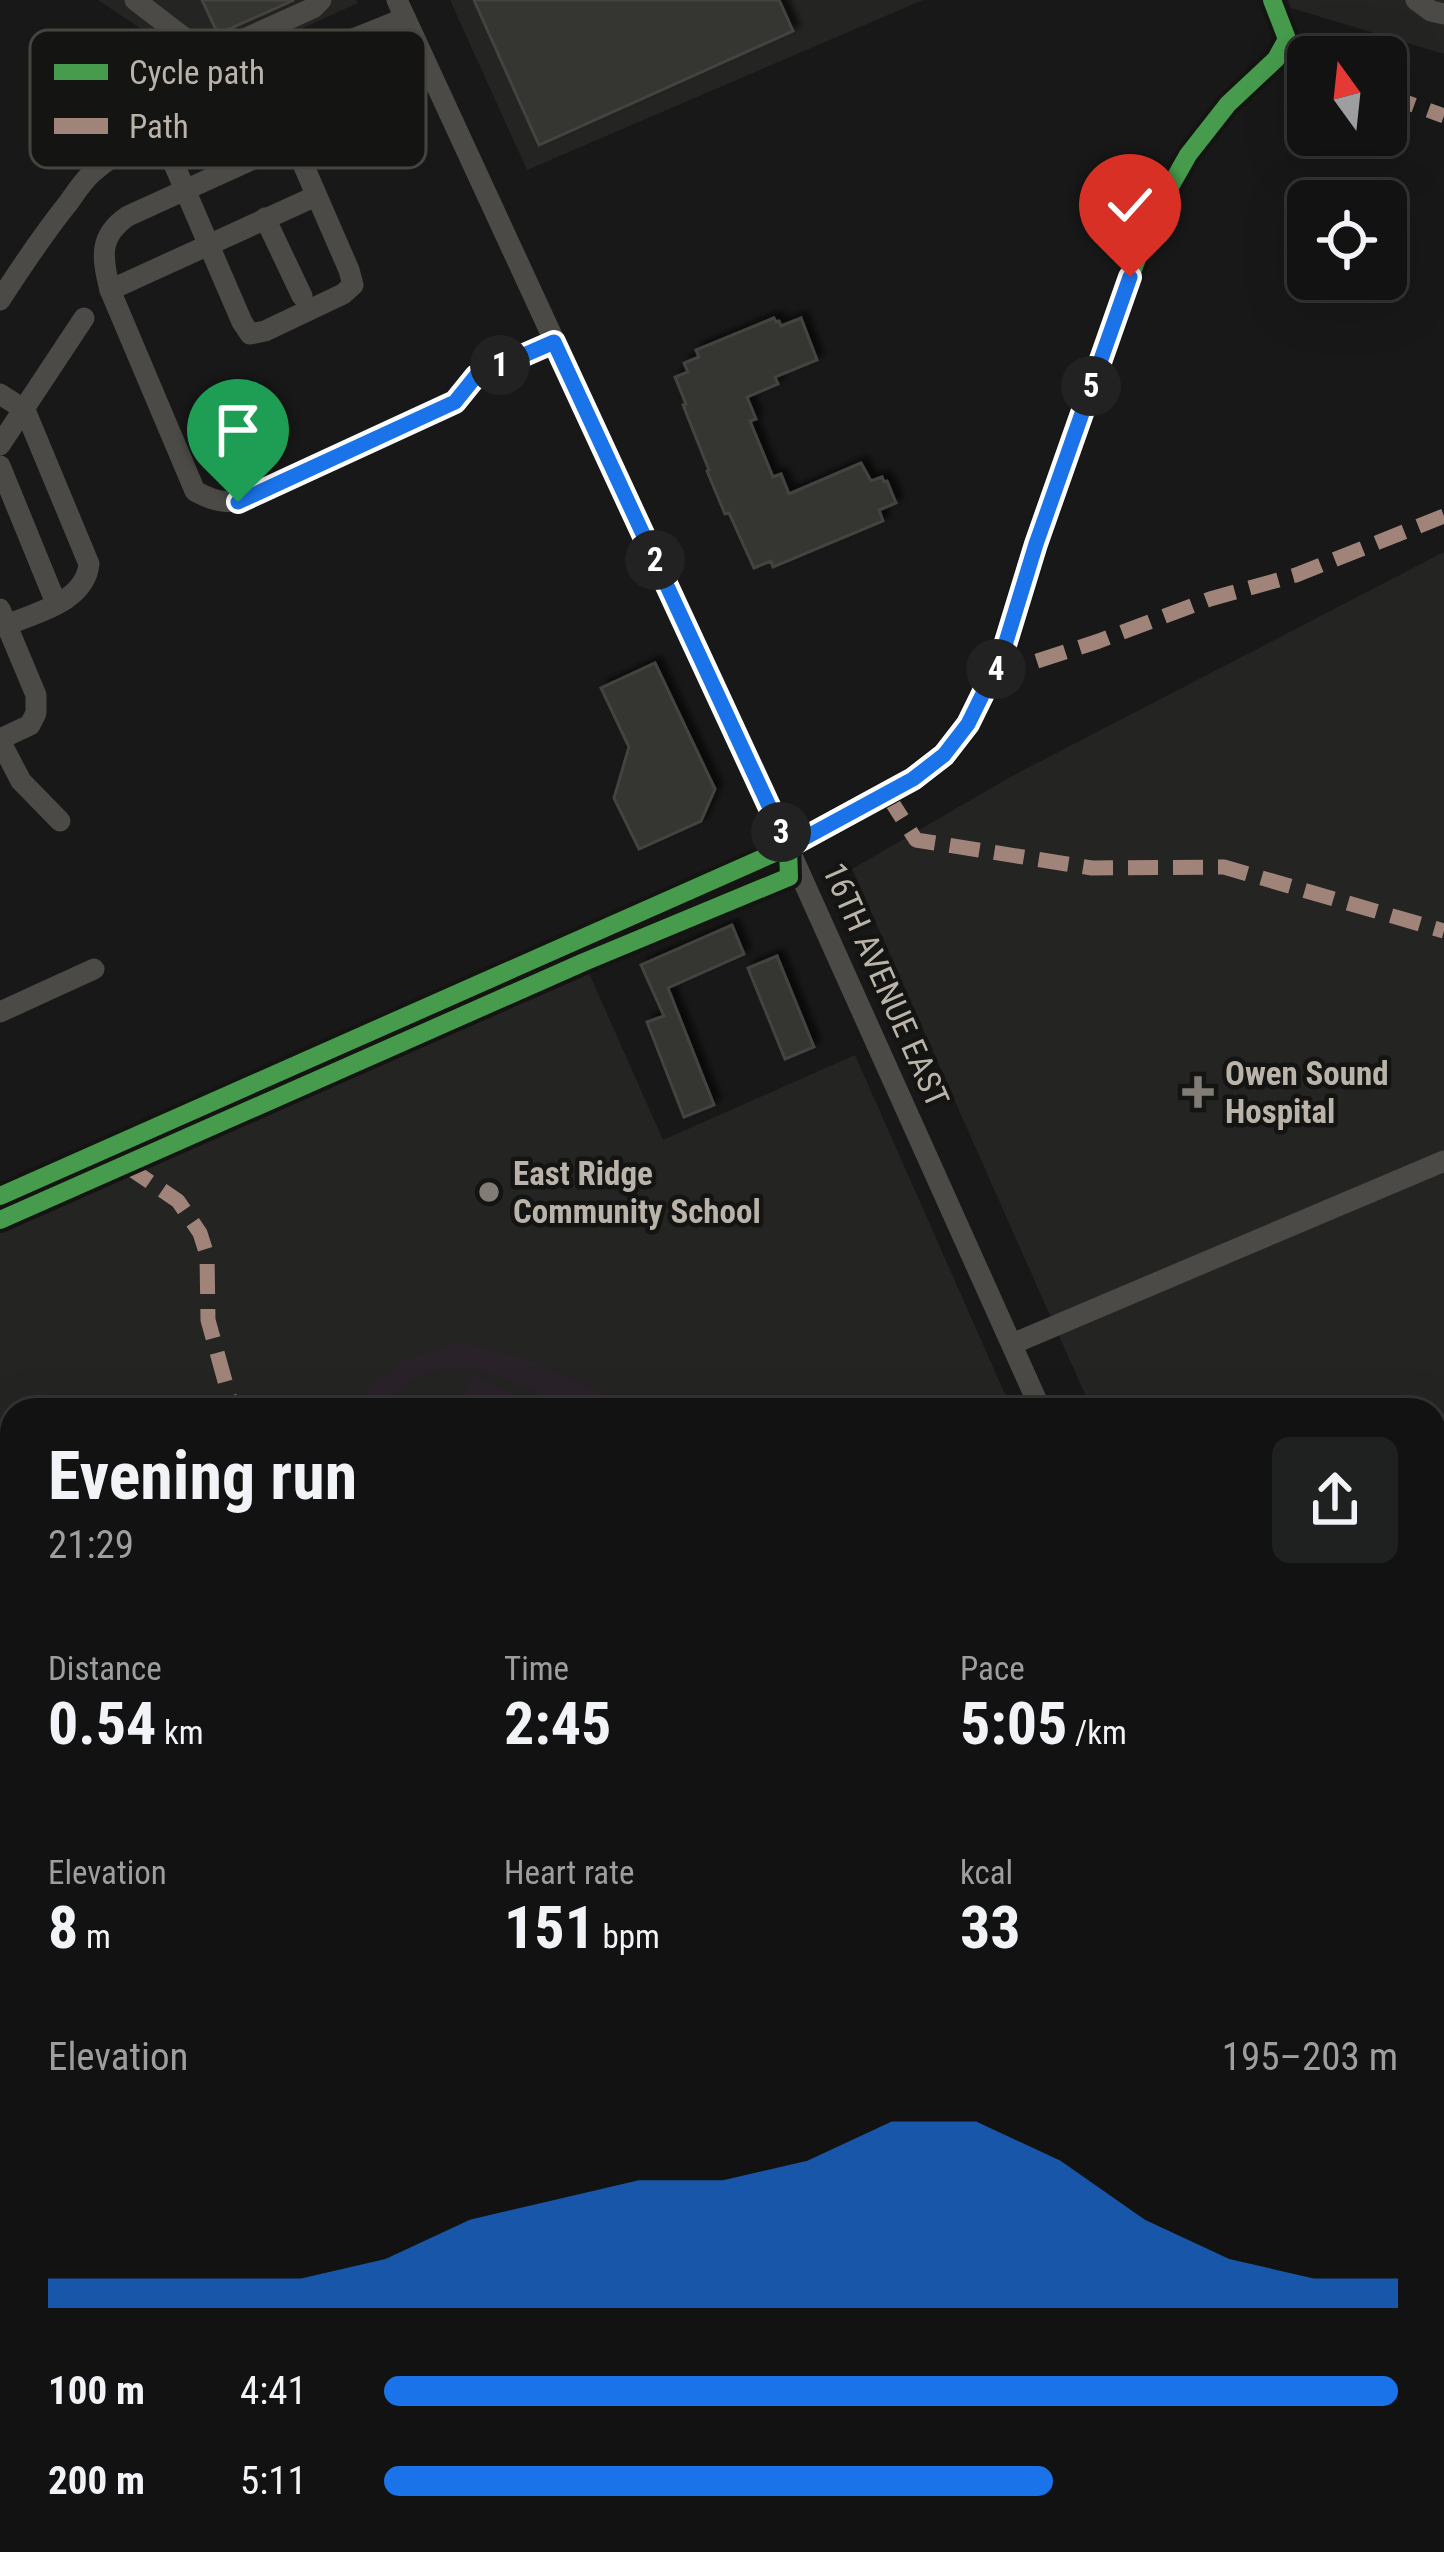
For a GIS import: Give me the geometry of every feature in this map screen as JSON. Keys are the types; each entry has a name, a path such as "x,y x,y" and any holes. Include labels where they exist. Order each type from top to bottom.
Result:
{"street":[{"path":"135,0 174,30"},
{"path":"264,30 321,0"},
{"path":"0,1196 788,847 913,779 944,755 968,724 1002,655 1036,544 1154,215 1187,155 1228,104 1276,59 1286,39 1272,0"},
{"path":"1416,0 1444,14"},
{"path":"358,30 401,9"},
{"name":"16TH AVENUE EAST","path":"426,63 788,847 1035,1398"},
{"path":"0,300 40,238 100,168"},
{"path":"175,168 250,334 343,294 352,285 304,168"},
{"path":"234,168 115,225 105,238 110,290 195,490 214,501 238,502 455,402 476,376 554,342"},
{"path":"110,290 316,196"},
{"path":"265,218 302,296"},
{"path":"0,445 84,318"},
{"path":"0,394 25,410 89,564 82,586 68,598 3,617 36,695 36,713 31,725 0,740 21,781 61,821"},
{"path":"0,466 56,604"},
{"path":"0,1012 94,969"},
{"path":"1012,1344 1444,1161"}],"shaded area":[{"path":"98,0 358,3 299,30 143,30"},
{"path":"450,0 923,0 527,170"},
{"path":"1288,0 1444,0 1444,54 1407,43 1407,36 1384,36 1291,8"},
{"name":"Owen Sound Hospital","path":"1444,552 1444,1398 1087,1398 852,869 1012,776"},
{"name":"East Ridge Community School","path":"584,962 663,1140 855,1055 1007,1398 0,1398 0,1220"},
{"path":"456,1344 480,1347 528,1360 615,1398 550,1398 498,1376 451,1368 428,1373 392,1398 360,1398 384,1373 423,1353"},
{"path":"473,1375 524,1398 463,1398"}],"building":[{"path":"202,0 294,0 227,30 216,30"},
{"path":"474,0 779,0 793,31 539,145"},
{"path":"774,318 781,326 801,318 817,360 775,377 778,384 747,397 756,419 750,421 773,477 781,474 789,494 861,463 871,481 882,477 887,481 896,503 879,510 883,521 773,567 771,561 754,568 707,471 675,377 688,372 684,363 699,357 696,350"},
{"path":"655,663 715,789 701,821 639,849 614,798 629,747 601,688"},
{"path":"732,925 744,954 668,988 714,1105 684,1117 647,1022 664,1016 641,965"},
{"path":"777,956 814,1047 785,1059 748,968"}],"marked path":[{"path":"1407,103 1444,116"},
{"path":"994,675 1210,599 1296,575 1444,516"},
{"path":"886,793 916,840 1092,868 1224,867 1444,931"},
{"path":"125,1165 178,1201 200,1233 207,1255 208,1320 230,1398"}],"cycle path":[{"path":"0,1196 788,847 913,779 944,755 968,724 1002,655 1036,544 1154,215 1188,155 1228,104 1276,59 1287,39 1272,0"},
{"path":"0,1220 584,962 789,877 788,847"}],"place":[{"name":"Owen Sound Hospital","path":"1198,1092"},
{"name":"East Ridge Community School","path":"489,1192"}],"route":[{"path":"238,502 455,402 476,376 554,342 788,847 913,779 944,755 968,724 1002,655 1130,277"}]}
